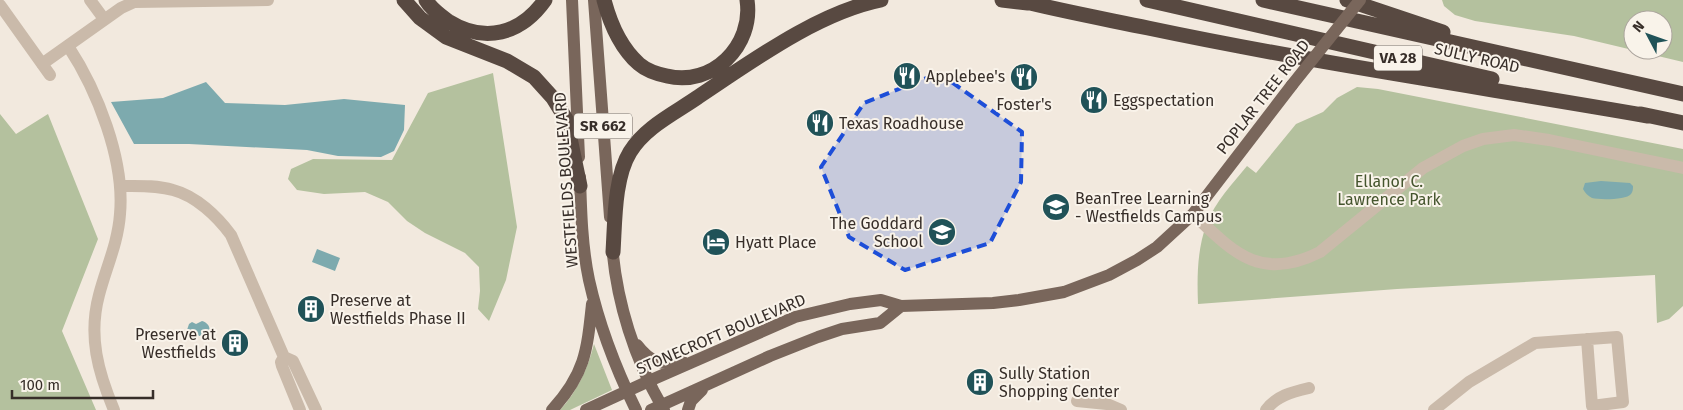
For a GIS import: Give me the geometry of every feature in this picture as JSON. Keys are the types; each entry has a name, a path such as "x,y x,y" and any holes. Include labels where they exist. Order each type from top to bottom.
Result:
{"highway":[{"path":"404,0 420,18 446,38 521,68 534,77 553,98 566,119 580,186"},
{"path":"426,0 440,15 460,28 473,33 485,34 507,31 524,23 538,11 545,0"},
{"path":"604,0 615,31 626,49 640,65 656,74 678,79 699,77 720,66 737,48 746,27 747,0"},
{"path":"613,252 618,188 624,165 629,153 645,134 748,63 811,27 844,12 881,0"},
{"path":"1002,0 1034,4"},
{"path":"1018,0 1244,48 1352,68 1449,82 1648,116"},
{"name":"SULLY ROAD","path":"1147,0 1683,124"},
{"name":"SULLY ROAD","path":"1263,0 1683,94"},
{"path":"1347,0 1456,36 1589,73"}],"main road":[{"name":"WESTFIELDS BOULEVARD","path":"572,0 583,239 589,280 612,357 636,410"},
{"name":"SR 662","path":"594,0 615,274 632,339 658,408"},
{"name":"POPLAR TREE ROAD","path":"1193,214 1360,0"},
{"name":"STONECROFT BOULEVARD","path":"586,410 649,381 812,312 881,300 901,306 1007,302 1041,297 1075,288 1109,275 1137,260 1157,247 1193,214"},
{"path":"552,410 577,376 585,357 593,297"},
{"path":"658,408 715,381 818,337 848,328 880,323 901,306"},
{"path":"632,339 650,359 658,362 674,364 700,359"},
{"path":"688,410 691,401 715,381"}],"street":[{"path":"90,0 104,19"},
{"path":"42,64 104,19 134,2 268,0"},
{"path":"0,5 50,75"},
{"path":"68,46 82,67 96,100 114,149 122,186 117,237 99,295 93,329 96,360 114,410"},
{"path":"1193,214 1224,244 1245,258 1267,264 1280,264 1304,260 1320,252 1423,168 1463,146 1484,139 1514,135 1683,168"},
{"path":"122,186 175,190 193,199 218,218 231,235 284,357 293,362 316,410"},
{"path":"1434,410 1469,382 1535,343 1587,339 1617,337 1623,402 1592,406 1587,339"},
{"path":"284,357 281,362 282,366 300,410"},
{"path":"1266,410 1276,399 1308,388"},
{"path":"1077,402 1107,404 1121,410"}],"highlighted area":[{"path":"939,73 1022,132 1021,182 990,243 905,270 849,237 821,167 864,103"}],"green space":[{"path":"1442,0 1683,0 1683,62 1673,60 1673,10 1623,10 1623,48 1574,36 1475,21 1455,15 1444,6"},
{"path":"493,73 517,227 506,280 489,321 478,309 480,291 479,267 465,253 425,233 407,221 388,202 365,192 324,194 297,190 288,179 291,169 313,159 392,160 428,93"},
{"name":"Ellanor C. Lawrence Park","path":"1357,87 1378,89 1683,149 1683,306 1669,319 1657,323 1655,275 1397,289 1198,304 1198,273 1201,243 1210,215 1225,193 1247,166 1256,173 1296,124 1323,112 1337,98"},
{"path":"0,114 16,134 48,114 98,239 62,331 96,410 0,410"},
{"path":"594,344 612,390 570,410 560,410 572,395 581,379 589,362"}],"water":[{"path":"206,82 225,103 285,105 344,99 405,105 404,130 394,151 381,157 338,156 307,150 189,144 134,144 111,102 163,98"},
{"path":"1601,181 1630,183 1633,186 1633,191 1624,197 1600,199 1592,198 1583,189 1585,183"},
{"path":"317,249 340,258 335,271 312,262"},
{"path":"202,321 209,326 207,335 199,336 195,332 190,333 187,330 192,322 196,324"}],"place":[{"name":"Applebee's","path":"907,76"},
{"name":"Foster's","path":"1024,77"},
{"name":"Eggspectation","path":"1094,100"},
{"name":"Texas Roadhouse","path":"820,123"},
{"name":"BeanTree Learning - Westfields Campus","path":"1056,207"},
{"name":"The Goddard School","path":"942,232"},
{"name":"Hyatt Place","path":"716,242"},
{"name":"Preserve at Westfields Phase II","path":"311,309"},
{"name":"Preserve at Westfields","path":"235,343"},
{"name":"Sully Station Shopping Center","path":"980,382"}]}
